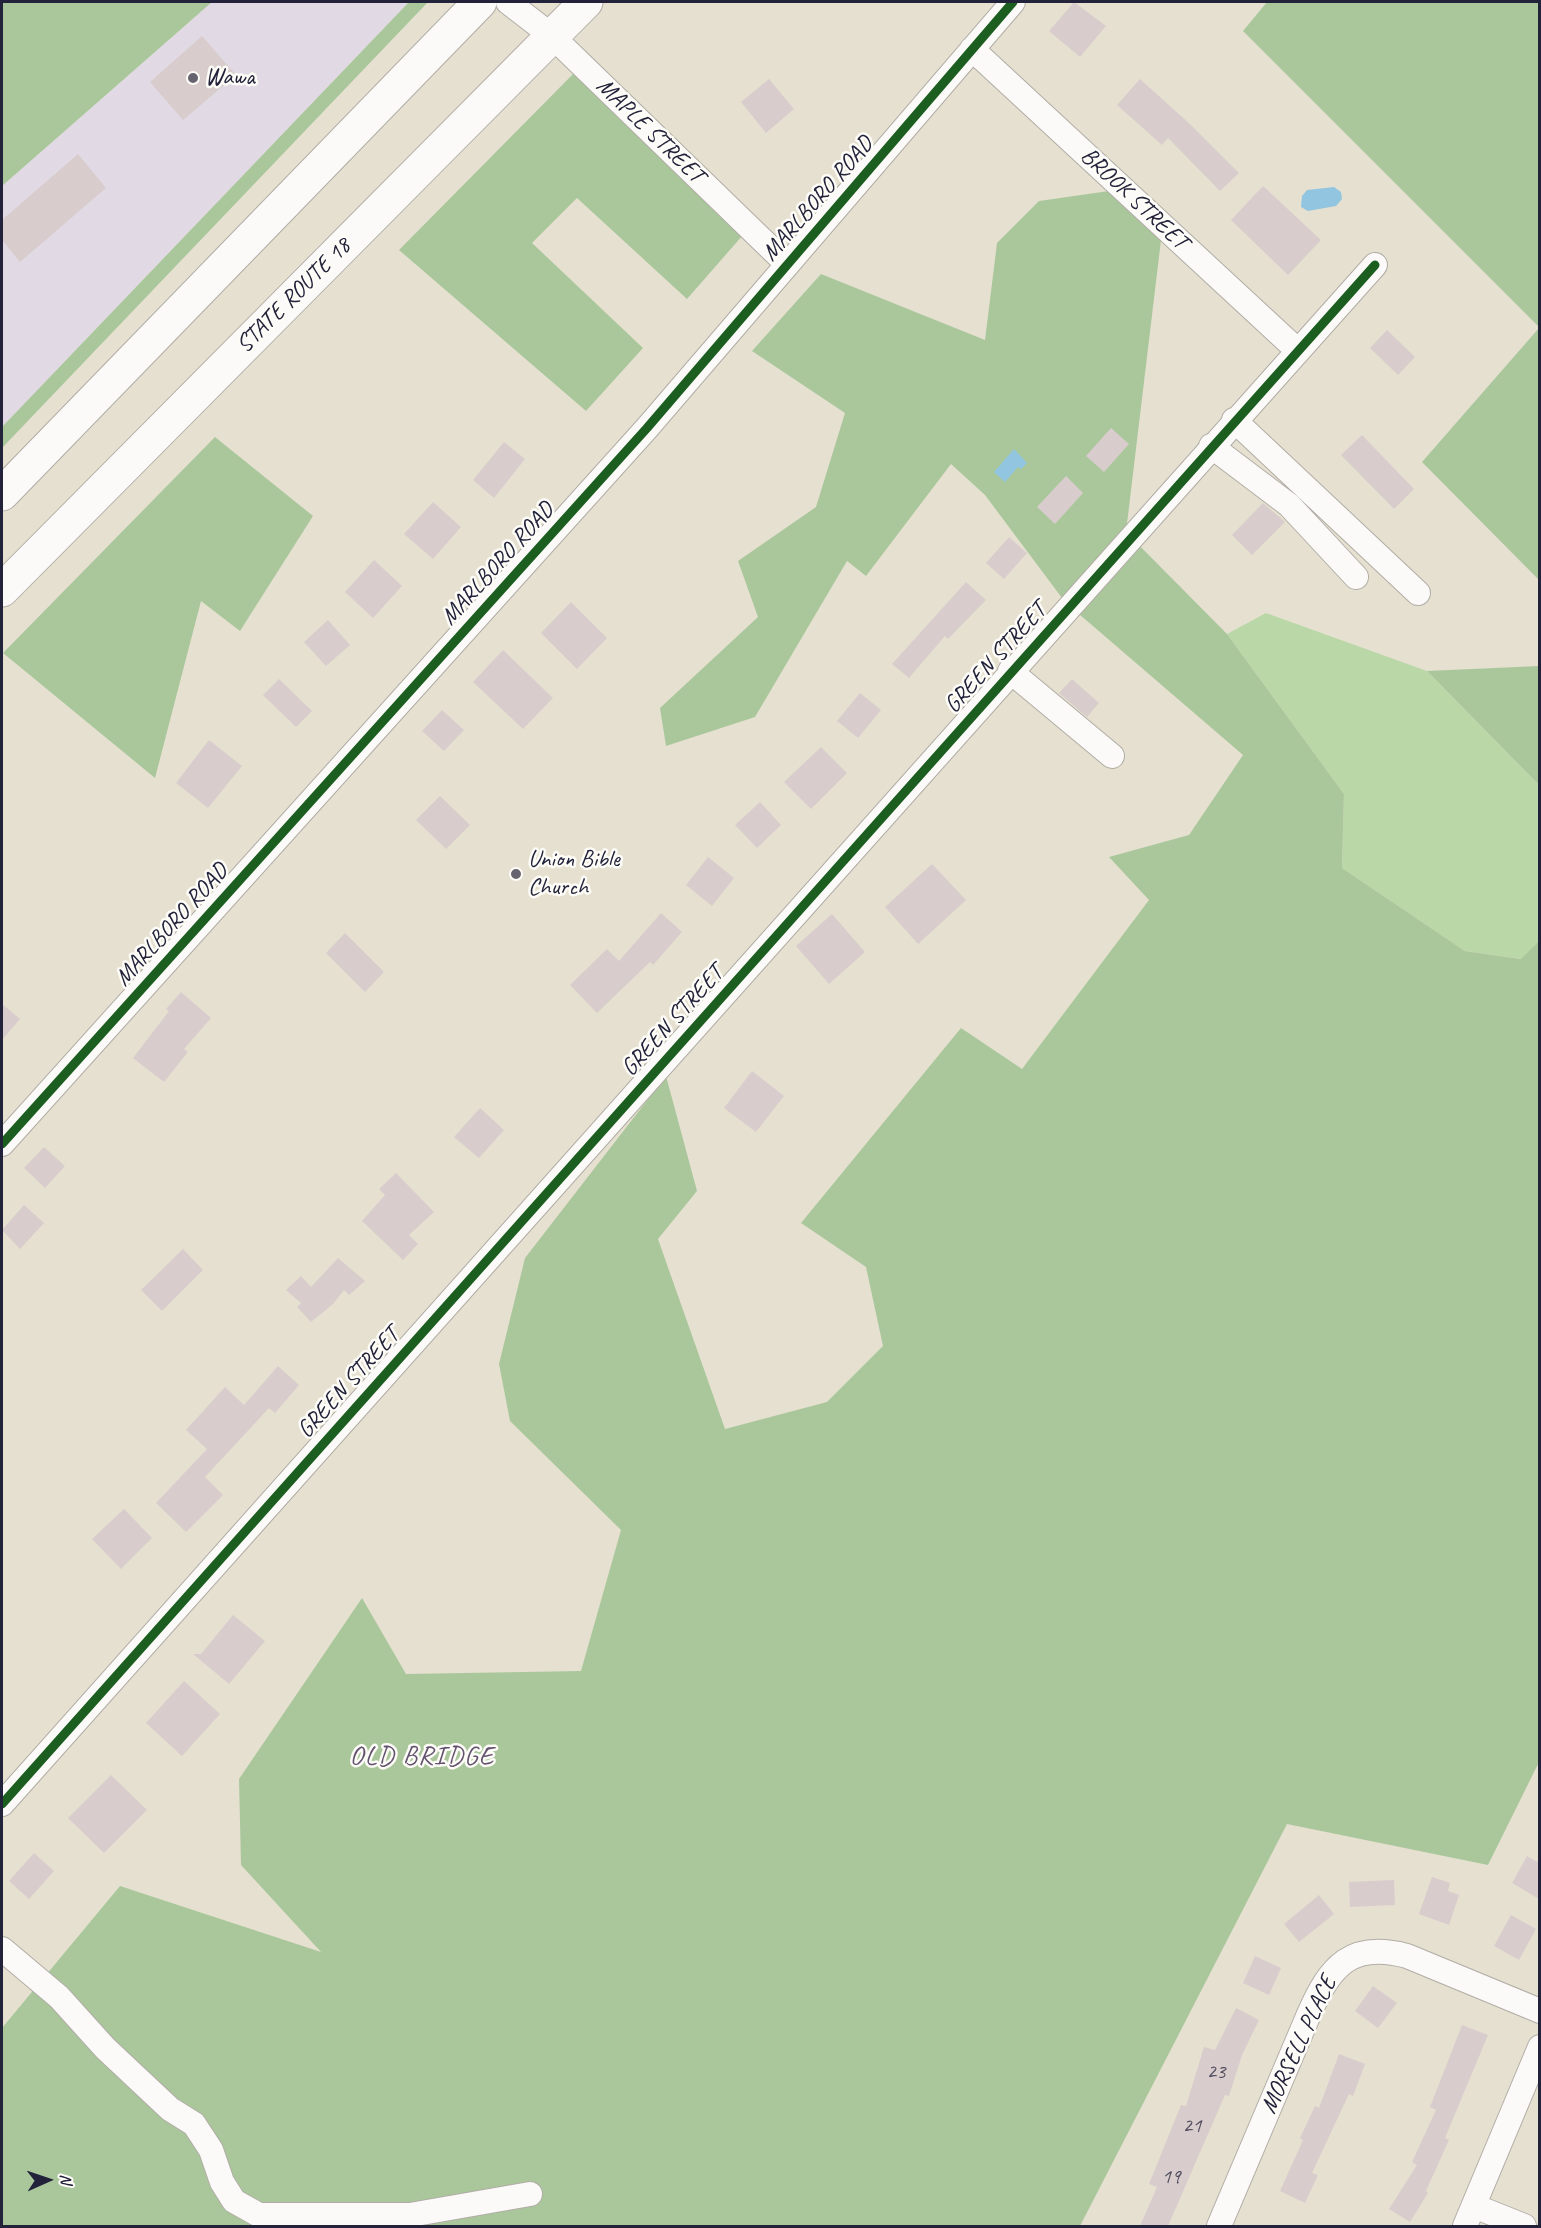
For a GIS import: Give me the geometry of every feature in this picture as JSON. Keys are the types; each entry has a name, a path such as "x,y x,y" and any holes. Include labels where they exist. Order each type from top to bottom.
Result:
{"highway":[{"path":"2,494 480,2"},
{"name":"STATE ROUTE 18","path":"2,590 586,2"}],"street":[{"name":"MAPLE STREET","path":"508,2 552,36 787,264"},
{"name":"MARLBORO ROAD","path":"2,1144 647,428 1013,2"},
{"name":"BROOK STREET","path":"972,49 1297,350"},
{"name":"GREEN STREET","path":"2,1804 1010,671 1375,265"},
{"path":"1234,420 1418,593"},
{"path":"1211,446 1289,505 1356,577"},
{"path":"1010,671 1112,756"},
{"path":"2,1949 59,1997 105,2048 170,2109 194,2124 211,2150 222,2182 234,2201 259,2215 410,2216 530,2194"},
{"name":"MORSELL PLACE","path":"1219,2226 1322,1983 1335,1966 1353,1956 1371,1951 1390,1952 1407,1956 1539,2011"},
{"path":"1524,2226 1470,2216 1539,2047"}],"shaded area":[{"path":"212,2 409,2 2,427 2,371 4,366 2,364 2,186"}],"green space":[{"path":"2,2 212,2 2,186"},
{"path":"409,2 428,2 2,448 2,427"},
{"path":"1267,2 1539,2 1539,327 1243,31"},
{"path":"579,68 750,227 687,299 577,198 532,243 643,348 586,411 399,250"},
{"path":"1109,191 1161,240 1126,532 1227,634 1344,794 1342,868 1465,951 1521,959 1539,941 1539,1762 1488,1865 1287,1824 1080,2226 2,2226 2,2028 120,1886 321,1952 241,1865 239,1779 362,1598 406,1674 581,1671 621,1530 510,1421 499,1364 525,1258 666,1076 697,1191 658,1239 725,1429 827,1402 883,1346 866,1267 801,1223 961,1028 1022,1069 1149,900 1109,857 1189,835 1243,755 1065,602 985,495 951,464 866,576 847,561 755,717 666,746 660,708 758,617 738,561 816,507 845,413 752,351 821,274 985,340 997,243 1039,201"},
{"path":"1539,328 1539,580 1422,462"},
{"path":"215,437 313,516 240,631 201,601 155,778 3,653"},
{"path":"1266,613 1427,671 1539,785 1539,941 1522,959 1465,951 1342,868 1344,794 1227,634"},
{"path":"1540,666 1539,785 1427,671"}],"water":[{"path":"1334,187 1341,192 1342,199 1336,206 1308,211 1301,207 1302,196 1307,190"},
{"path":"1014,449 1027,463 1021,469 1018,467 1005,482 994,472"}],"building":[{"path":"1074,2 1106,26 1080,57 1049,31"},
{"name":"Wawa","path":"202,36 236,75 183,120 150,82"},
{"path":"769,79 794,109 766,133 741,102"},
{"path":"1140,79 1239,173 1220,191 1168,138 1162,145 1117,105"},
{"path":"78,154 106,188 20,262 2,240 2,220"},
{"path":"1263,186 1321,240 1288,275 1231,220"},
{"path":"1387,330 1415,357 1398,375 1370,348"},
{"path":"1111,428 1129,444 1104,472 1086,456"},
{"path":"1362,435 1414,489 1394,509 1341,455"},
{"path":"504,442 525,459 494,498 473,480"},
{"path":"1066,476 1083,493 1055,524 1037,507"},
{"path":"433,502 461,527 433,559 404,534"},
{"path":"1263,503 1285,522 1252,555 1232,535"},
{"path":"1009,537 1027,553 1004,579 986,563"},
{"path":"374,560 402,586 373,618 345,592"},
{"path":"966,582 986,600 948,639 945,636 909,678 892,664"},
{"path":"571,602 607,638 577,669 541,633"},
{"path":"328,620 350,645 326,666 304,642"},
{"path":"503,650 553,698 523,729 473,682"},
{"path":"279,679 312,711 296,727 263,695"},
{"path":"1072,679 1099,703 1087,717 1059,693"},
{"path":"860,693 881,710 858,738 837,721"},
{"path":"442,710 464,730 444,751 422,731"},
{"path":"209,740 242,766 208,808 176,783"},
{"path":"821,747 847,773 811,809 784,782"},
{"path":"440,796 470,825 446,849 416,820"},
{"path":"760,802 781,825 757,848 735,825"},
{"path":"708,857 734,878 712,906 686,885"},
{"path":"932,864 966,900 918,944 885,907"},
{"path":"661,913 682,932 653,965 650,962 597,1013 570,985 607,949 619,961"},
{"path":"832,914 865,952 829,984 796,946"},
{"path":"345,933 384,972 365,992 326,953"},
{"path":"181,992 211,1018 184,1049 188,1052 164,1082 133,1058 169,1011 166,1009"},
{"path":"2,1004 20,1019 2,1040"},
{"path":"752,1071 784,1096 756,1132 724,1108"},
{"path":"480,1108 504,1130 479,1158 454,1137"},
{"path":"44,1147 65,1166 45,1188 24,1168"},
{"path":"396,1173 434,1212 409,1235 418,1244 403,1260 362,1221 385,1195 379,1189"},
{"path":"24,1205 44,1223 20,1249 2,1230"},
{"path":"183,1249 203,1270 162,1311 141,1290"},
{"path":"338,1258 365,1281 349,1295 344,1290 333,1304 311,1322 297,1307 301,1303 286,1290 301,1276 311,1287"},
{"path":"278,1366 299,1385 275,1413 269,1408 205,1477 223,1495 186,1532 156,1503 207,1449 186,1430 225,1387 244,1405"},
{"path":"124,1509 152,1538 121,1569 92,1539"},
{"path":"233,1615 265,1641 229,1684 193,1654 201,1654"},
{"path":"184,1681 220,1714 182,1756 146,1723"},
{"path":"111,1775 147,1810 104,1853 68,1818"},
{"path":"34,1853 54,1871 29,1899 9,1881"},
{"path":"1527,1856 1539,1863 1539,1899 1512,1883"},
{"path":"1432,1877 1450,1883 1448,1891 1459,1895 1449,1925 1419,1914"},
{"path":"1394,1880 1395,1905 1350,1907 1349,1882"},
{"path":"1319,1895 1334,1914 1299,1942 1284,1924"},
{"path":"1511,1915 1536,1929 1519,1960 1494,1946"},
{"path":"1255,1956 1281,1968 1269,1995 1243,1983"},
{"path":"1373,1986 1397,2003 1378,2028 1355,2011"},
{"path":"1236,2008 1259,2020 1242,2055 1229,2096 1225,2095 1168,2226 1140,2226 1157,2187 1149,2184 1181,2105 1186,2106 1204,2047 1215,2050"},
{"path":"1462,2025 1488,2035 1445,2138 1449,2140 1426,2191 1428,2193 1410,2222 1389,2209 1417,2165 1412,2162 1436,2110 1430,2107"},
{"path":"1339,2054 1365,2064 1353,2096 1349,2094 1312,2173 1318,2175 1305,2203 1280,2191 1303,2140 1300,2138 1315,2106 1319,2108"}],"cycle path":[{"path":"2,1144 647,428 1013,2"},
{"path":"2,1804 1375,265"}],"place":[{"name":"Wawa","path":"193,78"},
{"name":"Union Bible Church","path":"516,874"}],"district":[{"name":"OLD BRIDGE","path":"422,1757"}]}
